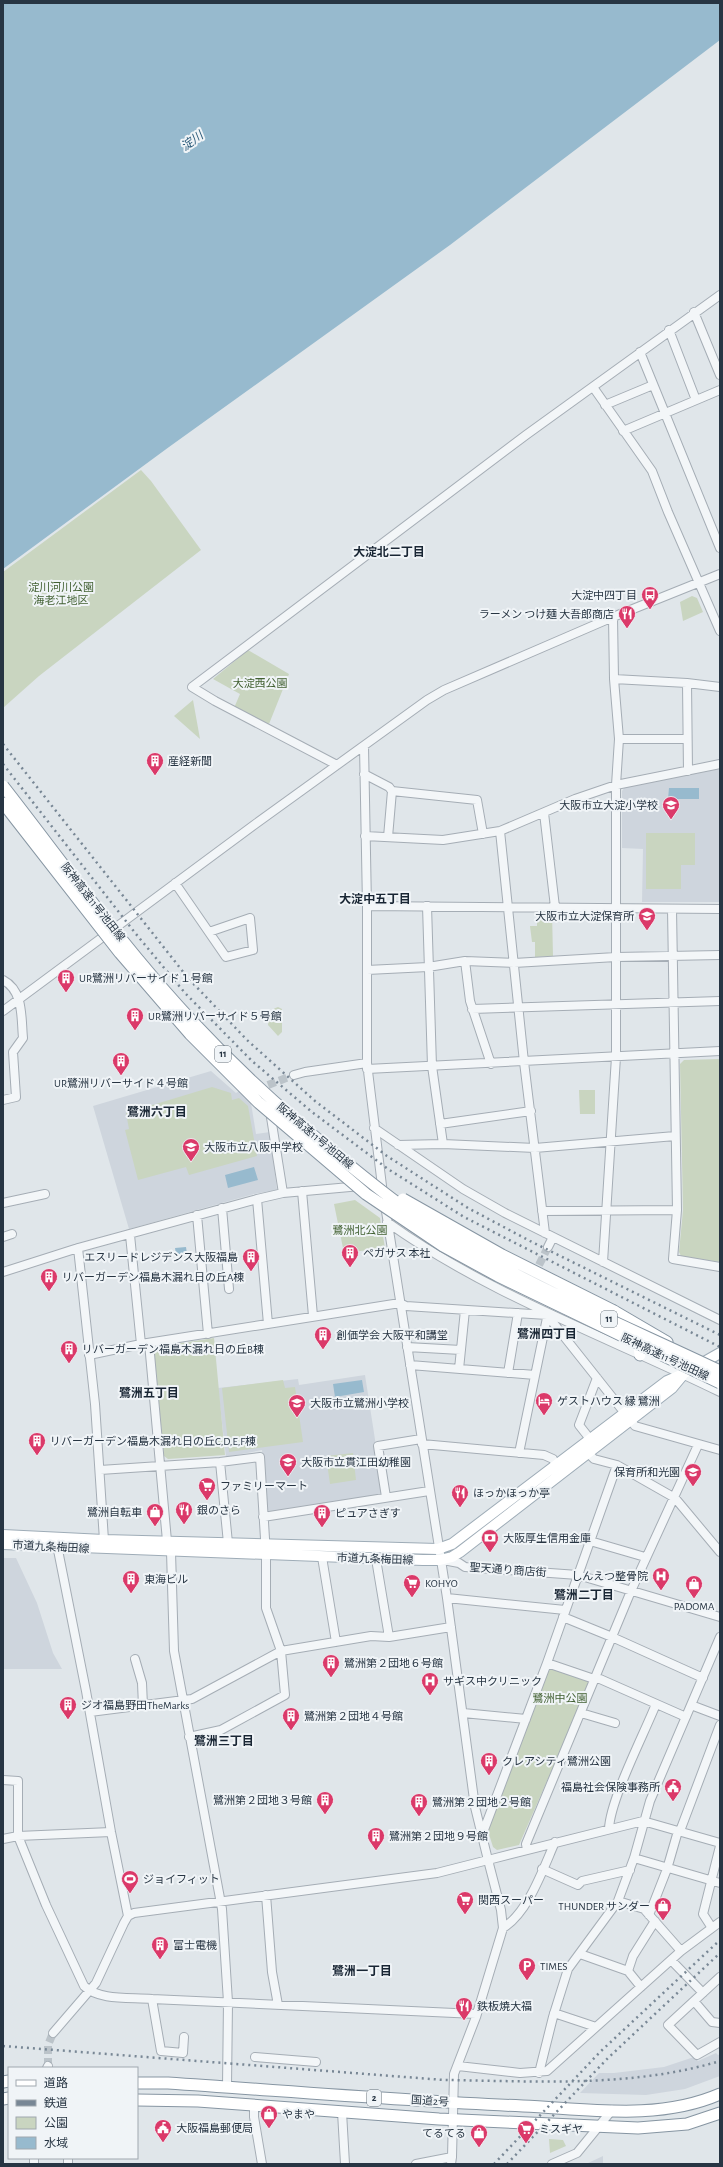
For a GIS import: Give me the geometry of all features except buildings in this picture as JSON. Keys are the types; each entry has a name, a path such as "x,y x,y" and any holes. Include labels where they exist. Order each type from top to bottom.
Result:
{"highway":[{"name":"阪神高速11号池田線","path":"3,786 128,947 197,1028 271,1099 348,1164 413,1214 471,1249 545,1289 720,1371"},
{"name":"阪神高速11号池田線","path":"3,803 120,954 190,1034 258,1102 355,1186 443,1246 498,1276 720,1383"},
{"name":"11","path":"348,1164 463,1234 614,1311 702,1362"},
{"path":"614,1311 638,1336 640,1355"},
{"name":"国道2号","path":"138,2083 227,2087 454,2103 612,2110 667,2110 692,2104 720,2094"},
{"name":"国道2号","path":"138,2100 254,2106 453,2120 656,2128 687,2124 720,2112"}],"main road":[{"name":"市道九条梅田線","path":"3,1535 56,1542 171,1552 376,1559 439,1555 590,1439 672,1388 683,1374 720,1353"},
{"name":"市道九条梅田線","path":"3,1544 104,1540 167,1541 265,1544 452,1557 588,1453 628,1416"}],"street":[{"path":"337,765 215,701 192,687 526,435 669,330 720,295"},
{"path":"694,312 720,375"},
{"path":"669,330 696,400"},
{"path":"640,352 720,548"},
{"path":"605,405 653,385"},
{"path":"593,387 652,471 698,583 720,631"},
{"path":"624,431 720,390"},
{"path":"3,1011 396,721 444,690 613,617 720,574"},
{"path":"603,1262 616,1057 616,785 619,739 614,679 613,617"},
{"path":"614,679 687,683 720,687"},
{"path":"687,683 688,770"},
{"path":"619,739 687,739"},
{"path":"364,746 367,906 367,1066 374,1128 421,1442 447,1598 474,1807 501,1910 503,1928 476,2014 454,2074 452,2160 416,2164"},
{"path":"365,836 443,840 500,831 575,799 616,785 720,764"},
{"path":"364,774 389,787 392,791 477,800 483,834"},
{"path":"388,837 392,791"},
{"path":"544,813 555,907"},
{"path":"500,831 524,1062 545,1233"},
{"path":"175,883 209,932 226,956 252,950 250,918 209,932"},
{"path":"367,906 720,909"},
{"path":"427,906 432,1066 443,1144"},
{"path":"672,909 673,1054 677,1210 673,1259 720,1267"},
{"path":"367,970 428,967 465,962 514,963 616,957 720,955"},
{"path":"465,962 472,1010 491,1064"},
{"path":"3,980 10,984 20,999 23,1038 13,1052 16,1097 3,1100"},
{"path":"472,1010 518,1007 720,1001"},
{"path":"294,1075 305,1072 367,1066 491,1064 720,1051"},
{"path":"268,1085 283,1193"},
{"path":"440,1124 531,1112"},
{"path":"374,1128 464,1189 545,1233 720,1320"},
{"path":"398,1145 443,1144 535,1148 675,1136"},
{"path":"3,1272 78,1248 257,1199 283,1193 346,1188 382,1183"},
{"path":"302,1191 313,1316"},
{"path":"3,1203 45,1194"},
{"path":"257,1199 268,1324"},
{"path":"222,1208 229,1288"},
{"path":"542,1211 677,1210"},
{"path":"197,1215 208,1334"},
{"path":"388,1222 420,1244 457,1266 548,1313 720,1392"},
{"path":"3,1237 12,1234"},
{"path":"130,1235 160,1466 167,1541 171,1552 174,1651 220,1901 228,2002 227,2087"},
{"path":"548,1247 553,1237"},
{"path":"78,1248 100,1470 104,1540"},
{"path":"523,1299 540,1265"},
{"path":"89,1354 313,1316 400,1303 406,1306 465,1310 548,1313"},
{"path":"459,1369 465,1310"},
{"path":"508,1373 518,1313"},
{"path":"519,1453 548,1313"},
{"path":"548,1313 635,1426 720,1450"},
{"path":"407,1346 461,1350"},
{"path":"410,1365 535,1375"},
{"path":"590,1439 579,1425 597,1378"},
{"path":"386,1497 378,1446 421,1442 519,1453 553,1458 556,1466"},
{"path":"527,1850 526,1844 631,1591 645,1558 675,1498 698,1445"},
{"path":"588,1453 594,1459 617,1465 675,1498 720,1552"},
{"path":"100,1470 220,1462 260,1457 266,1555 266,1608 281,1651 285,1692 282,1697 221,1730 190,1737"},
{"path":"220,1462 228,1543"},
{"path":"482,1835 547,1663 617,1465"},
{"path":"263,1517 429,1491"},
{"path":"590,1541 645,1558"},
{"path":"53,2033 90,1992 96,1983 128,1916 111,1832 90,1712 56,1542"},
{"name":"聖天通り商店街","path":"439,1555 465,1567 578,1575 720,1617"},
{"path":"322,1557 336,1642"},
{"path":"376,1559 389,1637"},
{"path":"447,1598 564,1614 703,1678"},
{"path":"90,1712 192,1699 281,1651 371,1636 389,1637 451,1627"},
{"path":"539,2073 554,2013 568,1969 618,1901 634,1858 644,1821 720,1637"},
{"path":"135,1659 142,1683 143,1706"},
{"path":"547,1663 594,1679 600,1679 686,1717"},
{"path":"609,1829 610,1820 621,1787 656,1704"},
{"path":"691,1705 720,1716"},
{"path":"463,1713 526,1719"},
{"path":"581,1713 615,1723"},
{"path":"649,1915 667,1869 679,1831 720,1726"},
{"path":"3,1780 18,1781 18,1836 42,1895 84,1986 90,1992 100,1995 152,1999 476,2014"},
{"path":"128,1916 140,1911 437,1874 555,1842 644,1821 720,1844 716,1882 703,1914 712,1928"},
{"path":"3,1839 18,1836 111,1832"},
{"path":"503,1928 512,1922 521,1912 555,1842"},
{"path":"634,1858 667,1869 716,1882"},
{"path":"542,1869 578,1885 582,1881 630,1870"},
{"path":"266,1895 272,1972 278,2005"},
{"path":"618,1901 644,1909 682,1951"},
{"path":"628,1971 633,1956 655,1922"},
{"path":"458,2066 520,2073 547,2072 671,1960 720,1922"},
{"path":"580,1954 628,1971 641,1987"},
{"path":"671,1960 703,1993"},
{"path":"720,1977 668,2025 697,2055 720,2042"},
{"path":"152,1999 161,2051 183,2052 184,2037"},
{"path":"694,2001 712,2022 720,2023"},
{"path":"554,2013 596,2027"},
{"path":"255,2057 316,2062"},
{"path":"254,2106 254,2117 262,2164"},
{"path":"552,2164 577,2153 597,2126 612,2110"},
{"path":"342,2112 345,2164"}],"shaded area":[{"name":"大阪市立大淀小学校","path":"720,769 720,902 642,902 643,849 622,848 622,791 625,787"},
{"name":"大阪市立八阪中学校","path":"211,1071 236,1093 239,1091 251,1103 256,1134 270,1132 277,1190 254,1194 129,1229 93,1106"},
{"name":"大阪市立鷺洲小学校","path":"365,1375 383,1491 380,1495 270,1512 266,1509 262,1450 226,1457 218,1388 298,1379 299,1385"},
{"path":"3,1558 16,1558 37,1603 53,1653 62,1669 3,1669"},
{"path":"716,2053 718,2055 720,2054 720,2076 685,2089 646,2095 580,2093 599,2073 614,2073 664,2067 694,2057 698,2061"},
{"path":"603,2156 603,2164 586,2164"}],"green space":[{"name":"淀川河川公園 海老江地区","path":"141,470 151,481 201,550 39,676 3,708 3,572"},
{"path":"692,596 697,598 703,612 683,621 680,602"},
{"name":"大淀西公園","path":"248,650 289,674 269,724 234,708 240,694 213,679"},
{"path":"193,700 200,739 174,716"},
{"path":"646,833 695,833 695,865 681,865 681,889 646,889"},
{"path":"537,912 552,912 553,956 535,957 535,942 532,942 530,926 537,926"},
{"path":"278,1007 282,1009 282,1032 278,1036 268,1025 269,1016 275,1008"},
{"path":"720,1059 720,1262 681,1256 679,1252 683,1210 680,1064 684,1060"},
{"path":"212,1087 231,1093 232,1100 239,1098 248,1106 257,1156 189,1175 186,1167 138,1180 125,1130 129,1129 126,1113"},
{"path":"579,1090 595,1090 595,1114 580,1114"},
{"name":"鷺洲北公園","path":"355,1200 380,1218 385,1248 344,1253 334,1204"},
{"path":"214,1338 225,1455 168,1459 164,1456 154,1350 156,1347"},
{"path":"283,1380 285,1388 295,1387 303,1442 229,1452 222,1388"},
{"path":"353,1453 356,1480 330,1484 326,1456"},
{"name":"鷺洲中公園","path":"552,1669 588,1680 589,1685 519,1845 497,1850 493,1847 488,1831 548,1671"},
{"path":"549,2139 563,2140 566,2146 550,2153"}],"water":[{"name":"淀川","path":"3,3 720,3 720,40 450,245 169,447 3,569"},
{"path":"669,788 699,788 699,799 668,799"},
{"path":"254,1167 258,1180 228,1188 225,1175"},
{"path":"186,1247 187,1254 176,1254 175,1248"},
{"path":"362,1380 364,1392 335,1397 333,1384"}],"tunnel":[{"path":"268,1085 294,1075"},
{"path":"539,1265 548,1247"},
{"path":"48,2066 48,2045 53,2033"}],"railway":[{"path":"3,744 188,978 247,1040 315,1101 387,1156 468,1208 530,1241 720,1335"},
{"path":"3,764 136,934 185,993 252,1061 312,1112 388,1169 464,1217 720,1347"},
{"path":"494,2164 600,2052 720,1940"},
{"path":"507,2164 607,2059 720,1953"},
{"path":"3,2046 444,2080 548,2082 618,2079 652,2076 686,2070 720,2061"}],"place":[{"name":"大淀中四丁目","path":"650,610"},
{"name":"ラーメン つけ麺 大吾郎商店","path":"627,629"},
{"name":"産経新聞","path":"155,776"},
{"name":"大阪市立大淀小学校","path":"671,820"},
{"name":"大阪市立大淀保育所","path":"647,931"},
{"name":"UR鷺洲リバーサイド１号館","path":"66,993"},
{"name":"UR鷺洲リバーサイド５号館","path":"135,1031"},
{"name":"UR鷺洲リバーサイド４号館","path":"121,1076"},
{"name":"大阪市立八阪中学校","path":"191,1162"},
{"name":"ペガサス 本社","path":"350,1268"},
{"name":"エスリードレジデンス大阪福島","path":"251,1272"},
{"name":"リバーガーデン福島木漏れ日の丘A棟","path":"49,1292"},
{"name":"創価学会 大阪平和講堂","path":"323,1350"},
{"name":"リバーガーデン福島木漏れ日の丘B棟","path":"69,1364"},
{"name":"ゲストハウス 縁 鷺洲","path":"544,1416"},
{"name":"大阪市立鷺洲小学校","path":"297,1418"},
{"name":"リバーガーデン福島木漏れ日の丘C,D,E,F棟","path":"37,1456"},
{"name":"大阪市立貫江田幼稚園","path":"288,1477"},
{"name":"保育所和光園","path":"693,1487"},
{"name":"ファミリーマート","path":"207,1501"},
{"name":"ほっかほっか亭","path":"460,1508"},
{"name":"銀のさら","path":"184,1525"},
{"name":"鷺洲自転車","path":"155,1527"},
{"name":"ピュアさぎす","path":"322,1528"},
{"name":"大阪厚生信用金庫","path":"490,1553"},
{"name":"しんえつ整骨院","path":"661,1591"},
{"name":"東海ビル","path":"131,1594"},
{"name":"KOHYO","path":"412,1598"},
{"name":"PADOMA","path":"694,1599"},
{"name":"鷺洲第２団地６号館","path":"331,1678"},
{"name":"サギス中クリニック","path":"430,1696"},
{"name":"ジオ福島野田TheMarks","path":"68,1720"},
{"name":"鷺洲第２団地４号館","path":"291,1731"},
{"name":"クレアシティ鷺洲公園","path":"489,1776"},
{"name":"福島社会保険事務所","path":"673,1802"},
{"name":"鷺洲第２団地３号館","path":"325,1815"},
{"name":"鷺洲第２団地２号館","path":"419,1817"},
{"name":"鷺洲第２団地９号館","path":"376,1851"},
{"name":"ジョイフィット","path":"130,1894"},
{"name":"関西スーパー","path":"465,1915"},
{"name":"THUNDER サンダー","path":"663,1921"},
{"name":"富士電機","path":"160,1960"},
{"name":"TIMES","path":"527,1981"},
{"name":"鉄板焼大福","path":"464,2021"},
{"name":"やまや","path":"269,2129"},
{"name":"大阪福島郵便局","path":"163,2143"},
{"name":"ミスギヤ","path":"526,2144"},
{"name":"てるてる","path":"479,2148"}],"district":[{"name":"大淀北二丁目","path":"389,552"},
{"name":"大淀中五丁目","path":"375,899"},
{"name":"鷺洲六丁目","path":"157,1112"},
{"name":"鷺洲四丁目","path":"547,1334"},
{"name":"鷺洲五丁目","path":"149,1393"},
{"name":"鷺洲二丁目","path":"584,1595"},
{"name":"鷺洲三丁目","path":"224,1741"},
{"name":"鷺洲一丁目","path":"362,1971"}]}
